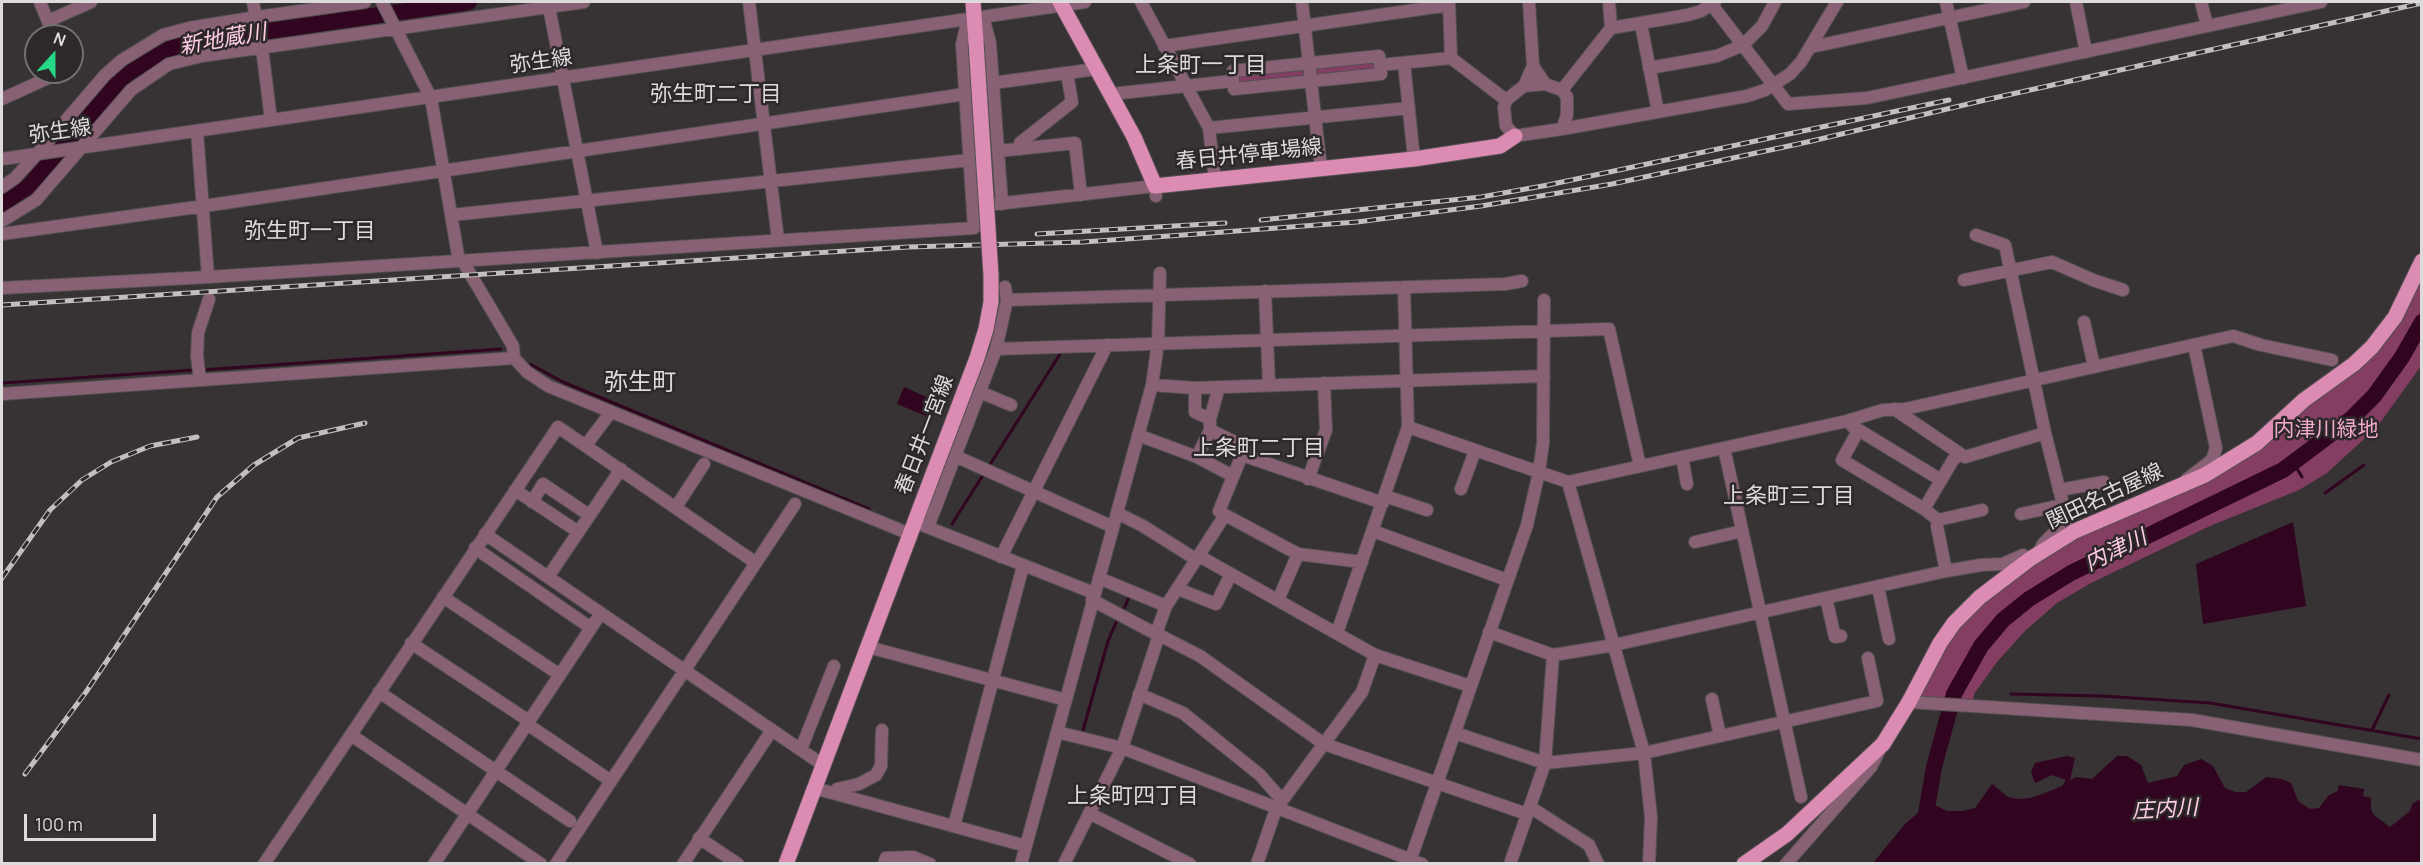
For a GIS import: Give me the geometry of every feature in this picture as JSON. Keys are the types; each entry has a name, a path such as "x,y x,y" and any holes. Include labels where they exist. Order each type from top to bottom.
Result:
{"main road":[{"name":"春日井一宮線","path":"786,864 868,647 917,528 922,503 986,328 991,302 991,275 973,2"},
{"name":"春日井停車場線","path":"1061,3 1149,169 1156,191 1215,180 1414,159 1500,146 1515,136"},
{"name":"関田名古屋線","path":"1744,864 1787,834 1883,744 1909,702 1940,643 1954,623 1987,591 2034,556 2098,520 2226,464 2249,448 2283,422 2304,400 2363,356 2395,317 2421,261"}],"street":[{"path":"40,2 49,24"},
{"path":"48,21 91,2"},
{"path":"253,2 258,19 271,120"},
{"path":"2,187 41,154 105,75 140,47 163,35 189,28 365,2"},
{"path":"382,2 431,98 461,261 513,346 514,358 527,372 548,386 611,412 917,528 1001,557 1093,597 1157,635 1200,656 1324,744 1437,784 1529,811 1589,845 1598,864"},
{"path":"2,222 36,200 131,90 163,68 184,59 394,24 549,4 584,2"},
{"path":"749,2 778,240"},
{"name":"弥生線","path":"2,159 975,18 1061,3 1085,2"},
{"path":"1141,2 1209,129 1215,180"},
{"path":"1302,2 1321,169"},
{"path":"1529,2 1533,66 1524,86 1506,99 1504,108 1506,126 1515,136 1747,96 1774,86 1790,74 1811,47 1837,2"},
{"path":"1562,90 1611,28 1609,2"},
{"path":"1688,2 1688,15"},
{"path":"1649,68 1718,56 1743,45 1762,26 1775,2"},
{"path":"1947,2 1963,78"},
{"path":"1811,47 2024,2"},
{"path":"2076,2 2086,52"},
{"path":"2201,2 2206,26"},
{"path":"1611,28 1688,15 1714,3 1788,104 1804,104 1867,98 2321,2"},
{"path":"1164,46 1449,3 1452,58"},
{"path":"549,4 597,253"},
{"path":"2,288 974,228 962,44 966,27 975,18 985,24 990,42 1002,204"},
{"path":"1641,24 1658,112"},
{"path":"1379,56 1381,74 1234,89 1233,71 1309,63 1379,56"},
{"path":"1380,65 1452,58 1506,99"},
{"path":"1404,63 1414,159"},
{"path":"1533,66 1545,84"},
{"path":"993,83 1096,69"},
{"path":"1021,148 1020,142 1072,102 1067,73"},
{"path":"1111,94 1233,81"},
{"path":"2,99 35,84"},
{"path":"1524,86 1545,84 1562,90 1567,97 1567,115 1562,129"},
{"path":"2,234 965,94"},
{"path":"1209,129 1408,108"},
{"path":"197,131 208,277"},
{"path":"998,151 1075,143 1081,195"},
{"path":"452,215 970,160"},
{"path":"973,206 1081,195 1156,191"},
{"path":"1489,632 1553,655 1614,645 1946,571 2003,564 2023,555 2034,556 2067,520 2045,433 2005,245 1976,234"},
{"path":"1964,280 2052,262 2123,290"},
{"path":"1022,864 1152,385 1158,343 1160,273"},
{"path":"917,528 955,456 980,392 996,349 1006,293 1160,295 1505,284 1522,281"},
{"path":"1337,633 1408,427 1404,287"},
{"path":"1265,291 1269,385"},
{"path":"199,373 198,333 209,299"},
{"path":"1057,732 1122,748 1279,805 1414,862 1437,784 1527,525 1543,443 1544,300"},
{"path":"2084,322 2094,366"},
{"path":"996,349 1609,329 1640,466"},
{"path":"1408,427 1568,482 1847,421 1883,410 1905,409 2233,336 2260,345 2332,360"},
{"path":"1001,557 1107,345"},
{"path":"2175,488 2212,460 2216,448 2194,345"},
{"path":"2,394 199,373 514,358"},
{"path":"1152,385 1195,388 1544,376"},
{"path":"1308,478 1326,429 1324,383"},
{"path":"1197,457 1210,424 1219,387"},
{"path":"1195,388 1195,412 1243,446 1244,456"},
{"path":"980,392 1011,405"},
{"path":"1894,409 1965,457 2045,433"},
{"path":"586,445 611,412"},
{"path":"1847,421 1858,431 1941,480"},
{"path":"264,864 558,428 756,563"},
{"path":"1858,431 1842,460 1924,509 1938,520"},
{"path":"1138,435 1197,457 1233,476"},
{"path":"1724,448 1802,797"},
{"path":"1461,489 1475,451"},
{"path":"1924,509 1960,454"},
{"path":"1244,456 1242,455 1219,511 1298,554 1362,562"},
{"path":"955,456 1113,528"},
{"path":"1244,456 1308,478 1427,510"},
{"path":"1682,457 1687,484"},
{"path":"676,507 704,464"},
{"path":"548,577 621,469"},
{"path":"1568,482 1644,753 1651,817 1650,864"},
{"path":"2059,490 2104,482"},
{"path":"532,502 543,484 589,515"},
{"path":"515,490 577,531"},
{"path":"555,864 795,504"},
{"path":"2021,514 2062,505"},
{"path":"1938,520 1982,510"},
{"path":"1117,513 1375,655 1470,686"},
{"path":"1064,864 1122,748 1166,606 1225,515"},
{"path":"1938,520 1936,526 1946,571"},
{"path":"1373,531 1507,580"},
{"path":"1695,542 1742,531"},
{"path":"485,534 823,765"},
{"path":"475,549 591,628"},
{"path":"1278,600 1298,554"},
{"path":"954,826 1023,566"},
{"path":"1178,589 1216,604 1231,574"},
{"path":"1099,578 1166,606"},
{"path":"1878,586 1889,639"},
{"path":"443,597 560,675"},
{"path":"1826,598 1835,637 1841,636"},
{"path":"434,864 601,613"},
{"path":"411,643 611,781"},
{"path":"868,647 1066,700"},
{"path":"1257,864 1279,805 1362,692 1375,655"},
{"path":"1510,864 1545,763 1553,655"},
{"path":"1455,733 1545,763 1644,753 1877,701 1868,658"},
{"path":"801,749 834,666"},
{"path":"379,692 570,821"},
{"path":"1139,694 1183,713 1260,775 1279,805"},
{"path":"1712,699 1720,736"},
{"path":"1909,702 2192,720 2421,760"},
{"path":"682,864 772,729"},
{"path":"835,794 837,789 859,784 876,775 881,766 882,730"},
{"path":"351,735 541,864"},
{"path":"1785,864 1870,766 1883,744"},
{"path":"814,788 1026,846"},
{"path":"1089,813 1191,864"},
{"path":"699,838 738,864"},
{"path":"885,864 886,858 913,857 930,864"}],"green space":[{"path":"1374,60 1376,67 1374,71 1318,77 1315,74 1317,66"},
{"path":"1301,68 1304,75 1302,78 1241,84 1237,77 1240,74"},
{"name":"内津川緑地","path":"2421,274 2421,366 2377,427 2327,473 2299,490 2210,526 2091,583 2057,603 2026,630 1997,662 1974,694 1973,702 1923,699 1918,695 1941,649 1973,608 2075,535 2199,481 2355,366"}],"water":[{"path":"904,387 933,400 926,416 897,404"},
{"path":"2293,522 2306,606 2203,624 2196,564"},
{"name":"庄内川","path":"2067,756 2075,758 2070,780 2076,777 2092,779 2117,756 2127,756 2141,765 2148,783 2177,776 2184,765 2201,759 2213,766 2225,788 2235,792 2246,792 2266,777 2282,779 2291,783 2298,801 2310,809 2319,808 2329,795 2338,791 2339,785 2364,789 2363,796 2371,798 2371,809 2374,815 2390,827 2410,811 2412,804 2418,800 2421,801 2421,863 1873,863 1905,824 1928,804 1947,811 1975,808 1992,784 2008,797 2018,799 2045,793 2062,786 2066,780 2052,775 2035,783 2031,772 2035,763"}],"waterway":[{"name":"新地蔵川","path":"2,204 29,186 128,73 165,51 186,43 469,2"},
{"name":"内津川","path":"1924,826 1934,767 1954,694 1981,646 2003,620 2029,599 2071,573 2283,470 2351,419 2374,396 2402,357 2422,322"},
{"path":"201,370 501,349"},
{"path":"989,466 1062,351"},
{"path":"530,364 563,382 869,509"},
{"path":"2,383 194,370"},
{"path":"2293,462 2302,477"},
{"path":"2325,493 2364,465"},
{"path":"952,524 985,472"},
{"path":"1123,611 1130,595"},
{"path":"1082,734 1108,641 1118,618"},
{"path":"2011,694 2102,696 2210,703 2422,739"},
{"path":"2372,730 2389,695"}],"railway":[{"path":"2,305 908,247 1083,242 1357,222 1481,206 1612,184 2422,3"},
{"path":"1261,220 1481,197 1548,185 1949,100"},
{"path":"1037,234 1225,223"},
{"path":"25,774 86,692 217,497 254,465 298,438 365,423"},
{"path":"2,578 50,510 82,480 111,462 150,446 197,437"}],"district":[{"name":"上条町一丁目","path":"1201,66"},
{"name":"弥生町二丁目","path":"716,95"},
{"name":"弥生町一丁目","path":"310,232"},
{"name":"弥生町","path":"640,383"},
{"name":"上条町二丁目","path":"1259,449"},
{"name":"上条町三丁目","path":"1789,497"},
{"name":"上条町四丁目","path":"1133,797"}]}
